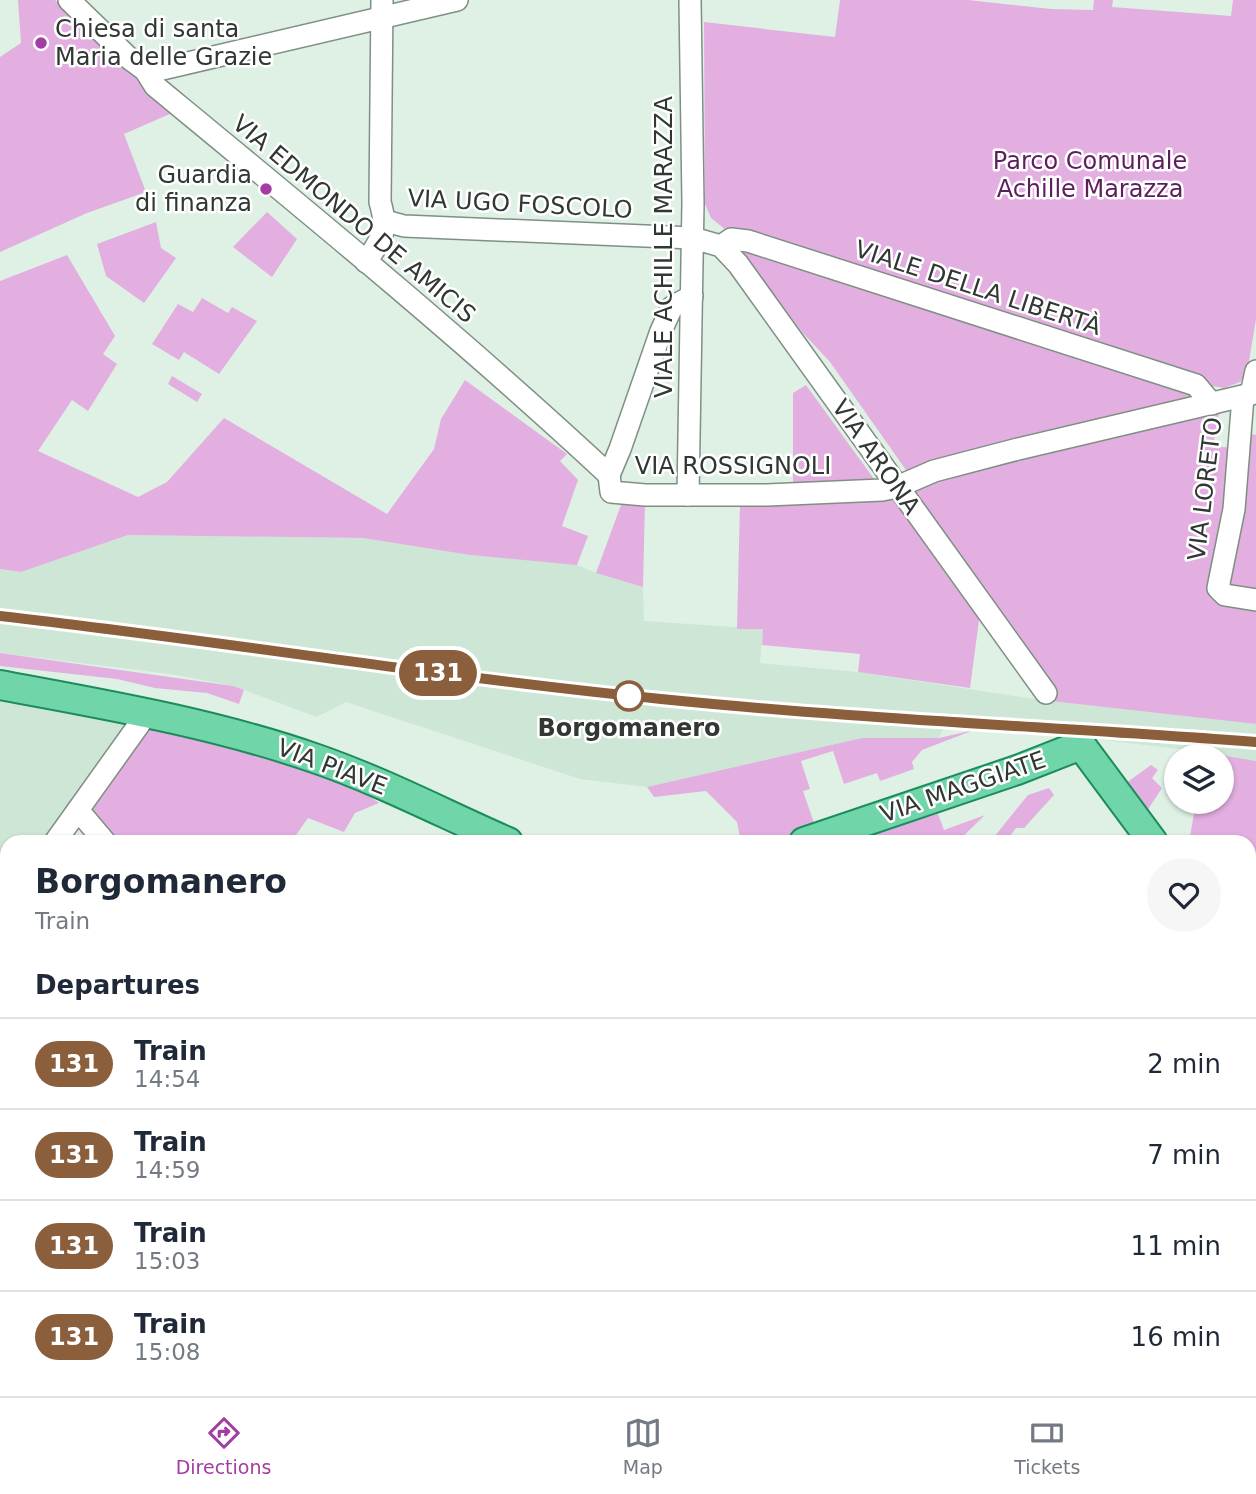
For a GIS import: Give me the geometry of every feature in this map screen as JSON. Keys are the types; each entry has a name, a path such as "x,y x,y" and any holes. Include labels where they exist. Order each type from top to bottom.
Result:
{"main road":[{"name":"VIA PIAVE","path":"0,685 148,712 251,738 316,758 357,774 484,835"},
{"name":"VIA MAGGIATE","path":"825,835 1017,770 1082,745 1148,835"}],"street":[{"name":"VIA EDMONDO DE AMICIS","path":"69,0 145,70 155,86 535,407 610,484"},
{"path":"145,70 158,70 382,8 457,0"},
{"name":"VIALE ACHILLE MARAZZA","path":"688,495 693,238 690,0"},
{"path":"366,262 382,237 386,220 380,202 382,8"},
{"name":"VIA UGO FOSCOLO","path":"386,220 404,226 693,238"},
{"path":"693,238 721,246"},
{"name":"VIALE DELLA LIBERTÀ","path":"721,246 731,239 748,241 1196,385 1212,404"},
{"name":"VIA ARONA","path":"721,246 774,312 1046,693"},
{"path":"610,484 661,331 672,307 692,296"},
{"name":"VIA LORETO","path":"1256,370 1234,509 1218,588 1225,595 1256,600"},
{"name":"VIA ROSSIGNOLI","path":"610,484 645,495 882,491 934,471 1018,449 1250,395"},
{"path":"60,835 148,712"},
{"path":"78,810 99,835"}],"shaded area":[{"path":"128,535 363,538 470,555 575,564 643,587 644,621 763,629 760,663 858,672 1028,698 1256,724 1256,761 1234,757 1234,744 1164,744 1164,747 1044,733 943,729 939,738 862,738 647,787 580,779 346,702 317,717 233,686 177,675 0,653 0,569 21,572"},
{"path":"0,685 148,712 60,835 0,835"}],"green space":[{"path":"18,0 55,0 172,113 124,134 146,192 87,213 0,252 0,57 21,43"},
{"name":"Parco Comunale Achille Marazza","path":"840,0 968,0 1051,9 1093,10 1094,0 1113,0 1112,7 1231,16 1233,0 1256,0 1256,319 1247,373 1240,382 1224,388 1212,386 726,230 711,218 705,204 704,22 835,37"},
{"path":"267,212 297,239 272,277 233,247"},
{"path":"156,222 161,248 176,258 144,303 106,276 97,244"},
{"path":"733,239 1196,385 1220,407 1213,446 1233,448 1250,441 1252,434 1256,435 1256,724 1051,701 981,605 970,688 858,672 860,654 762,645 763,629 737,629 740,503 913,480 830,362 802,332"},
{"path":"67,255 115,336 103,354 117,364 88,411 72,400 38,451 138,497 167,482 224,418 387,514 434,449 441,419 465,380 567,454 560,461 578,480 562,526 588,536 577,565 470,555 363,538 128,535 21,572 0,569 0,281"},
{"path":"202,298 228,313 232,307 257,321 219,374 184,352 179,360 152,344 178,304 193,312"},
{"path":"172,376 202,394 197,402 168,384"},
{"path":"806,385 882,490 793,494 793,393"},
{"path":"645,502 643,587 596,573 621,505"},
{"path":"0,653 233,686 244,690 239,704 207,693 155,688 117,679 0,666"},
{"path":"150,726 337,773 379,803 355,813 344,832 308,818 296,835 103,835 85,815"},
{"path":"974,730 922,750 912,762 914,769 880,781 877,773 844,784 833,751 801,761 810,789 803,791 815,826 795,835 740,835 737,822 706,791 654,797 647,787 862,738 939,738"},
{"path":"1234,757 1256,761 1256,835 1190,835 1194,814 1234,814"},
{"path":"1151,765 1158,770 1152,778 1162,788 1145,814 1122,786"},
{"path":"1049,788 1054,795 1024,828 1016,828 1010,835 996,835 1028,795"},
{"path":"938,814 944,830 985,815 964,835 862,835"}],"railway":[{"path":"0,616 628,696 852,716 1256,742"}],"train":[{"name":"131","path":"0,616 657,699 1256,742"}],"place":[{"name":"Chiesa di santa Maria delle Grazie","path":"41,43"},
{"name":"Guardia di finanza","path":"266,189"},
{"name":"Borgomanero","path":"629,696"}]}
